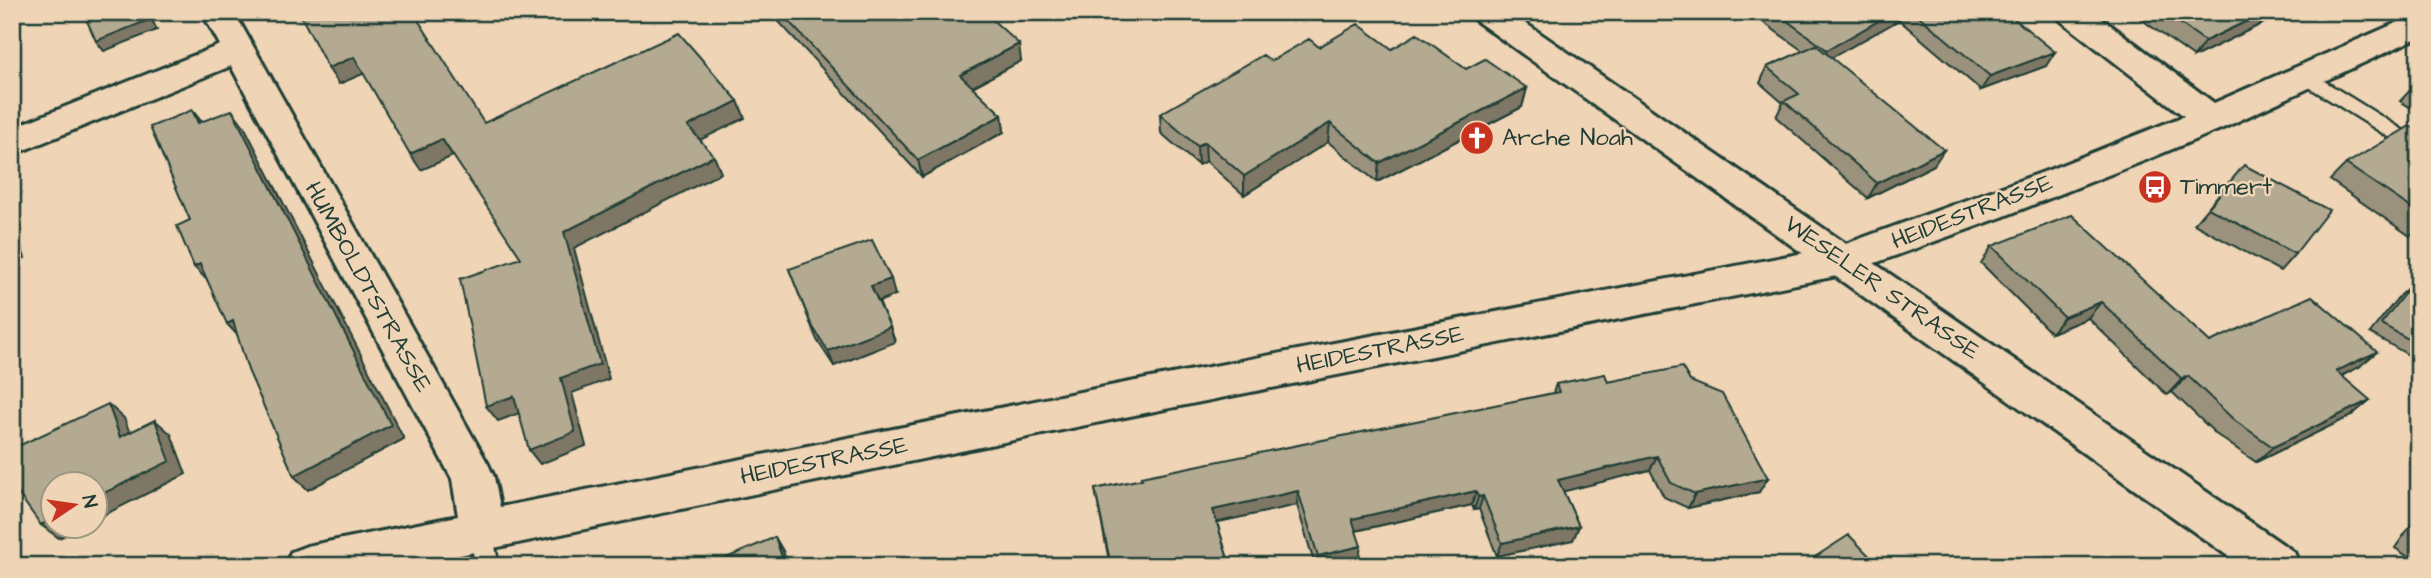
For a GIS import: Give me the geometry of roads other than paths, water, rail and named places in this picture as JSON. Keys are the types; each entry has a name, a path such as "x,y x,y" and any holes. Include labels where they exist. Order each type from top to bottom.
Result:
{"street":[{"name":"HUMBOLDTSTRASSE","path":"218,12 473,477 485,548"},
{"name":"WESELER STRASSE","path":"1486,12 2278,566"},
{"path":"2071,12 2211,119"},
{"name":"HEIDESTRASSE","path":"307,566 485,548 1120,401 1842,260 1907,238 2211,119 2419,24"},
{"path":"12,142 237,51"}],"lane":[{"path":"2308,77 2419,149"}],"place":[{"name":"Arche Noah","path":"1477,138"},
{"name":"Timmert","path":"2155,187"}]}
